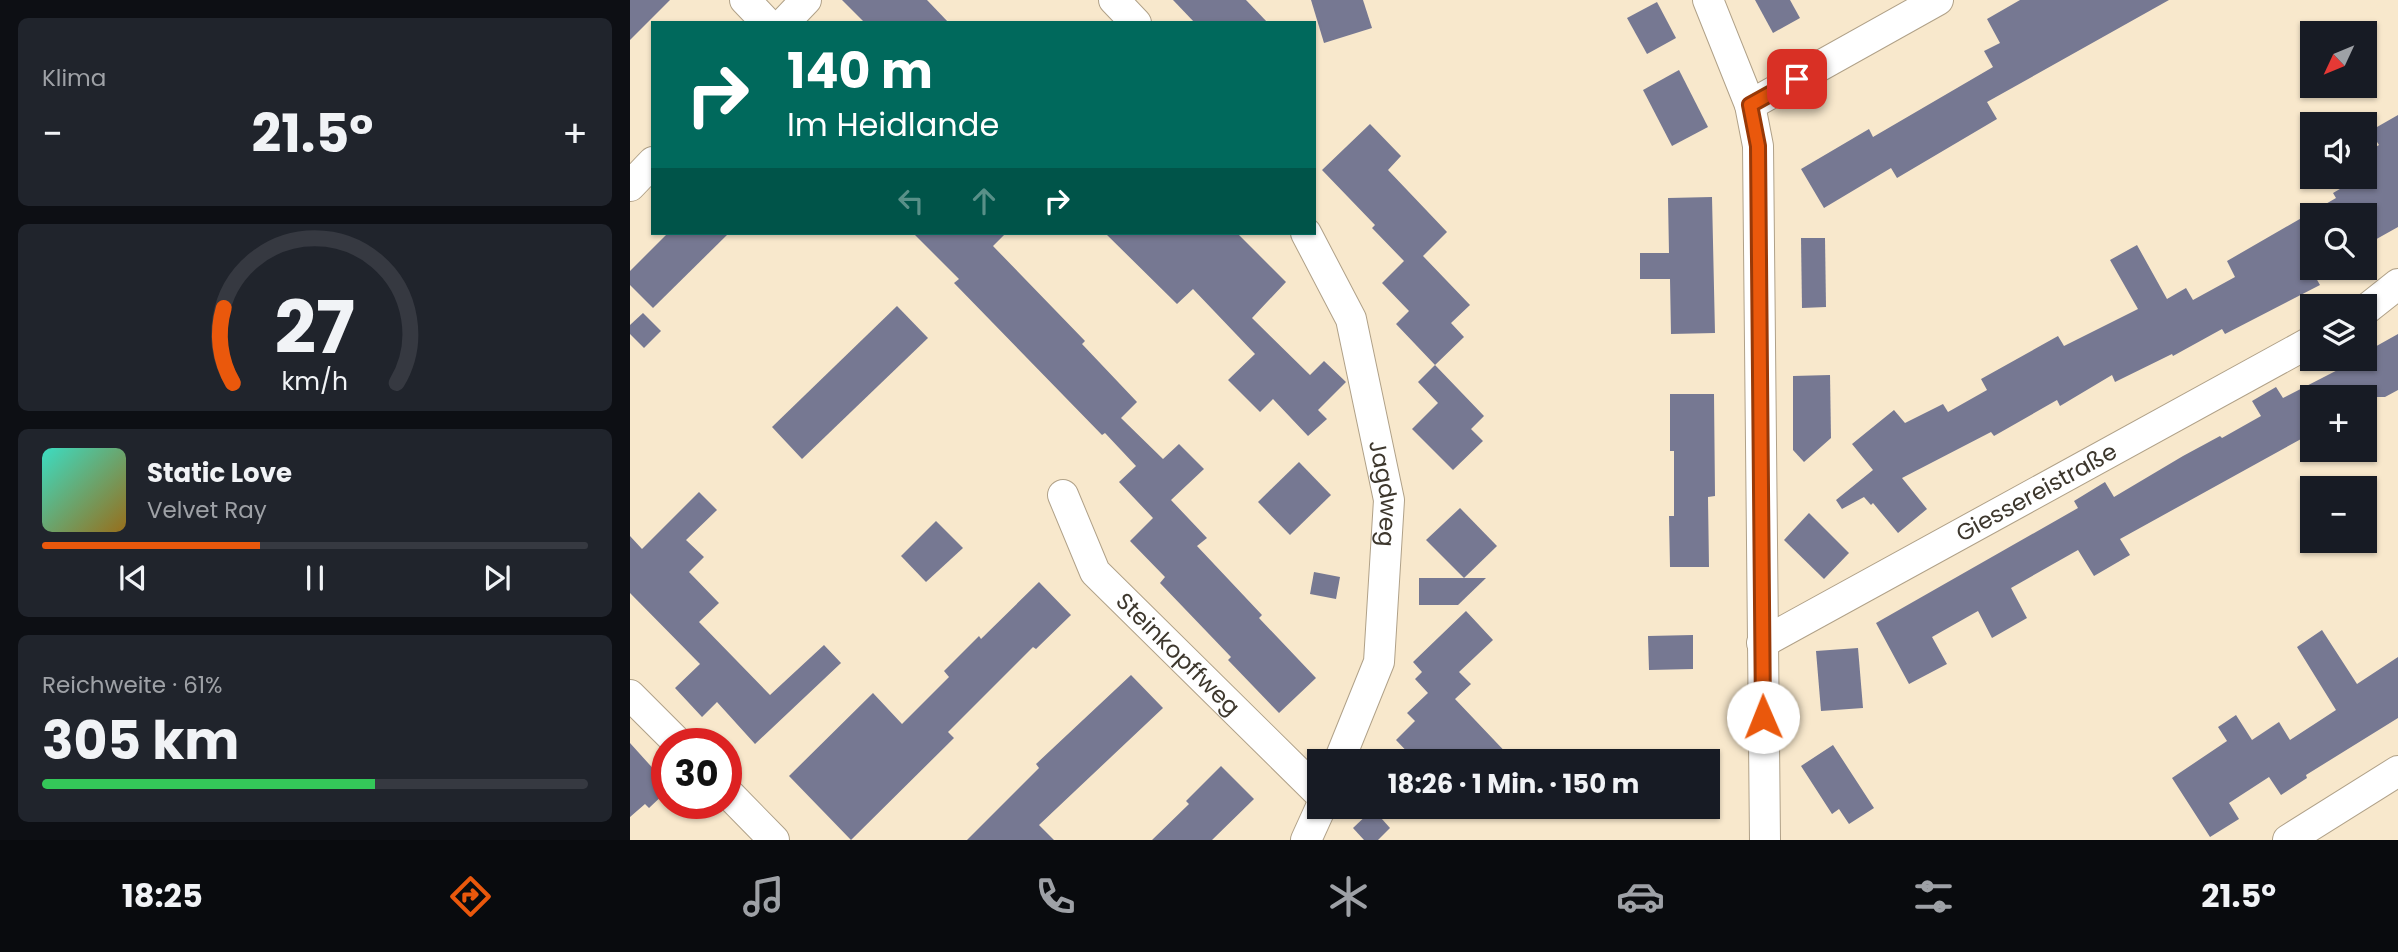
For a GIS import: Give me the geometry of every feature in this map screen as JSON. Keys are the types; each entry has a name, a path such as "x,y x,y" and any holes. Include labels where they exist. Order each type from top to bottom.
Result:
{"street":[{"path":"745,0 765,21"},
{"path":"786,21 806,0"},
{"path":"1114,0 1134,21"},
{"path":"1708,0 1750,105 1758,146 1765,840"},
{"path":"1750,105 1938,0"},
{"path":"630,186 651,164"},
{"name":"Jagdweg","path":"1307,235 1352,319 1389,500 1379,662 1344,749"},
{"path":"2377,301 2398,285"},
{"name":"Giessereistraße","path":"1762,643 2300,348"},
{"name":"Steinkopffweg","path":"1063,495 1095,572 1307,781"},
{"path":"630,695 663,728"},
{"path":"2288,840 2398,771"},
{"path":"742,807 774,840"},
{"path":"1306,840 1316,819"}],"building":[{"path":"630,0 670,0 630,40"},
{"path":"842,0 927,0 947,21 863,21"},
{"path":"1173,0 1246,0 1266,21 1193,21"},
{"path":"1311,0 1363,0 1372,28 1324,43"},
{"path":"1755,0 1790,0 1800,18 1773,33"},
{"path":"2020,0 2169,0 1987,102 1997,119 1897,178 1891,168 1824,208 1801,169 1869,129 1873,137 1993,67 1984,51 2000,43 1987,19"},
{"path":"1657,2 1676,38 1647,54 1627,18"},
{"path":"1679,70 1708,127 1672,146 1643,90"},
{"path":"2398,115 2398,227 2377,239 2377,203 2327,203 2336,198 2333,193 2340,189 2377,189 2377,127"},
{"path":"1370,124 1401,156 1388,170 1447,232 1423,256 1470,305 1451,323 1464,337 1435,365 1396,324 1409,311 1382,283 1404,261 1372,228 1375,225 1322,170"},
{"path":"1712,197 1715,333 1671,334 1670,279 1640,279 1640,253 1669,253 1668,198"},
{"path":"2300,219 2300,280 2317,280 2320,285 2225,334 2222,329 2173,356 2172,354 2115,382 2112,375 2060,406 2057,400 1994,436 1991,432 1902,478 1927,509 1898,533 1873,503 1871,505 1864,497 1842,509 1836,500 1873,470 1852,444 1894,410 1905,423 1943,404 1948,412 1987,390 1981,379 2058,336 2064,346 2138,309 2110,260 2137,245 2167,299 2186,288 2193,300 2235,277 2227,261"},
{"path":"666,235 727,235 653,308 630,285 630,271"},
{"path":"915,235 1004,235 993,246 1085,341 1082,344 1137,402 1121,418 1163,459 1179,444 1204,469 1171,500 1207,538 1197,546 1262,615 1259,618 1316,678 1279,713 1228,660 1231,657 1160,583 1165,577 1130,541 1153,518 1119,482 1136,466 1105,433 1102,435 954,283 959,279"},
{"path":"1107,235 1239,235 1286,282 1252,318 1310,375 1324,361 1346,382 1318,410 1327,419 1308,436 1273,399 1260,412 1228,380 1255,354 1193,289 1177,304"},
{"path":"1801,238 1825,238 1826,307 1802,308"},
{"path":"897,306 928,338 802,459 772,427"},
{"path":"643,313 661,331 644,348 630,334 630,325"},
{"path":"2398,334 2398,390 2385,397 2377,397 2377,385 2308,385 2336,371 2377,371 2377,346"},
{"path":"1435,365 1484,416 1471,429 1483,441 1453,470 1412,429 1438,403 1418,382"},
{"path":"1830,375 1831,438 1804,462 1793,450 1793,376"},
{"path":"2276,387 2283,398 2300,389 2300,440 2120,539 2130,555 2094,576 2078,550 2011,588 2027,618 1992,638 1978,611 1932,637 1947,664 1909,684 1876,623 2078,508 2074,501 2105,482 2114,497 2183,456 2261,416 2252,401"},
{"path":"1670,394 1714,394 1715,496 1708,497 1709,567 1670,567 1669,516 1674,516 1674,451 1670,451"},
{"path":"1299,462 1331,495 1290,535 1258,502"},
{"path":"699,492 717,510 686,540 704,557 689,572 719,603 699,622 770,695 824,645 841,663 755,744 717,702 702,717 675,688 700,664 630,593 630,536 642,549"},
{"path":"1460,508 1497,546 1464,578 1426,540"},
{"path":"1809,513 1849,553 1824,579 1784,540"},
{"path":"936,521 963,548 926,582 901,556"},
{"path":"1314,572 1340,577 1336,599 1310,594"},
{"path":"1419,578 1486,578 1458,605 1419,605"},
{"path":"1039,582 1071,615 1036,649 1033,647 948,732 954,738 851,840 789,776 873,693 902,724 949,677 944,671"},
{"path":"1466,611 1493,640 1459,672 1471,684 1455,699 1503,749 1405,749 1396,740 1415,721 1407,713 1428,693 1415,679 1422,672 1413,662"},
{"path":"2322,630 2357,684 2398,657 2398,718 2306,775 2307,778 2281,795 2269,777 2229,803 2239,819 2210,837 2172,778 2227,741 2218,727 2236,715 2252,740 2279,722 2290,740 2336,710 2297,647"},
{"path":"1693,635 1693,669 1649,670 1648,636"},
{"path":"1858,648 1863,708 1821,711 1816,651"},
{"path":"1131,675 1163,708 1039,825 1054,840 967,840 1039,768 1036,764"},
{"path":"630,743 651,766 651,806 649,808 645,804 630,817"},
{"path":"1833,745 1874,808 1849,824 1839,809 1832,814 1801,766"},
{"path":"1221,766 1254,799 1212,840 1152,840 1189,804 1186,801"},
{"path":"1362,819 1382,819 1390,828 1378,840 1364,840 1353,828"}],"route":[{"path":"1763,717 1758,146 1750,105 1797,79"}]}
